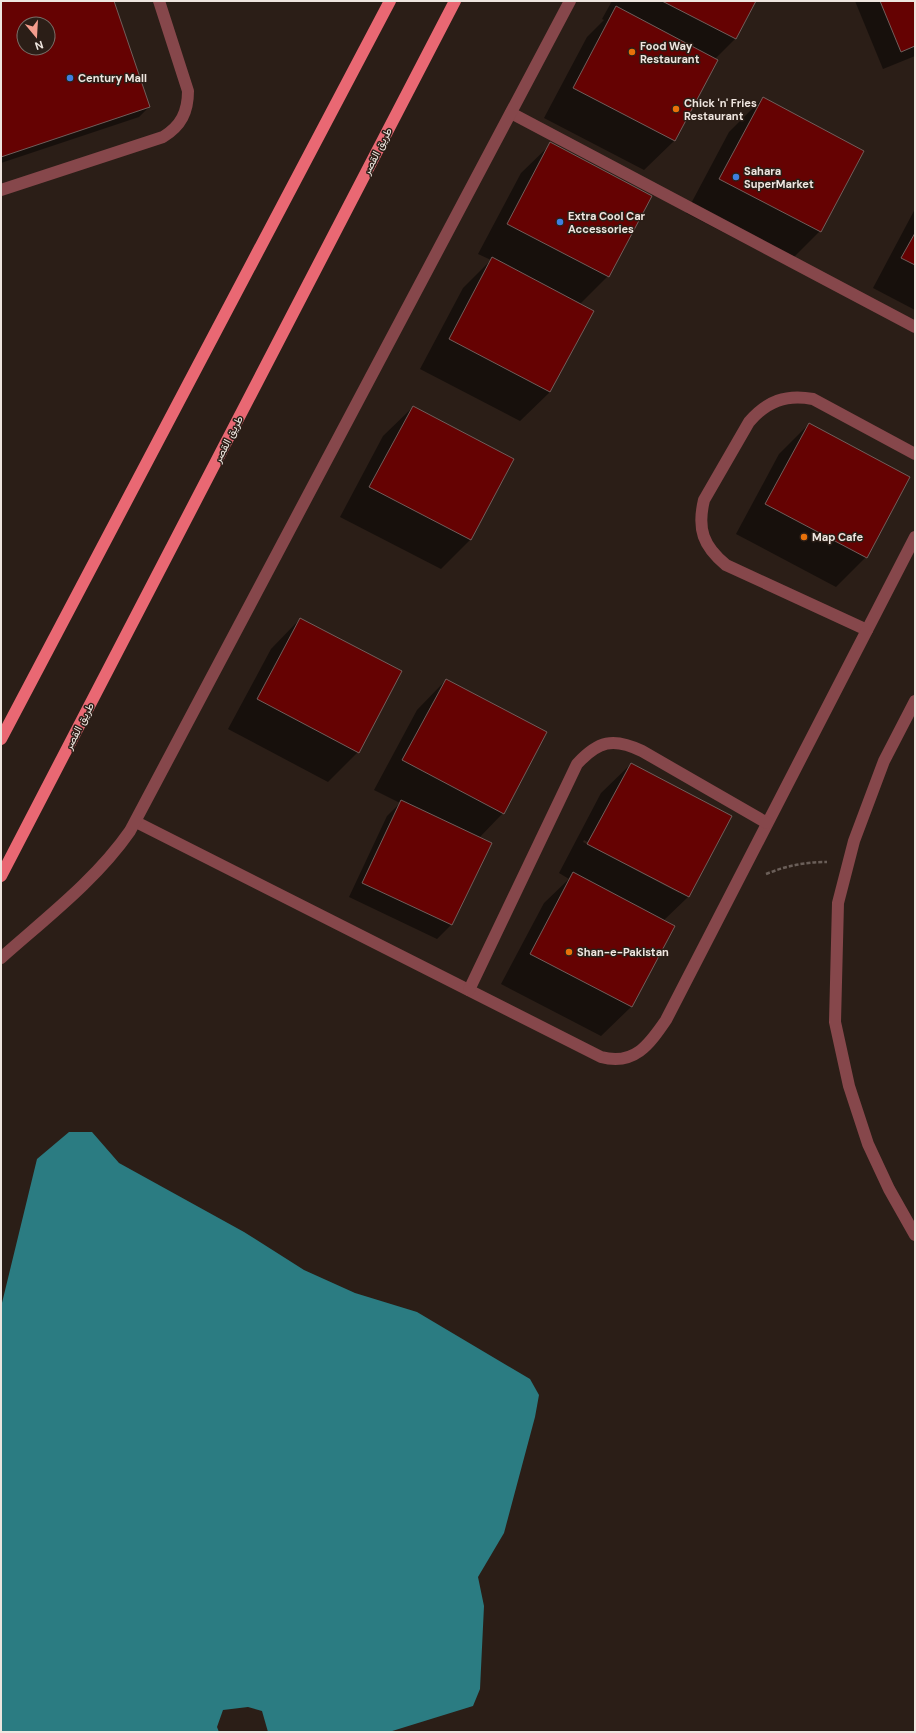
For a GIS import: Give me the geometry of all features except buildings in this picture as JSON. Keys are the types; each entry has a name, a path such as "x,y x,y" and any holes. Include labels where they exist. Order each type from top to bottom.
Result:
{"main road":[{"path":"1,739 390,1"},
{"name":"طريق القصر","path":"1,876 455,1"}],"street":[{"path":"1,190 163,137 180,123 186,113 188,91 159,1"},
{"path":"1,958 96,873 116,852 136,822 570,1"},
{"path":"511,113 915,327"},
{"path":"867,630 726,565 714,555 706,543 702,529 701,514 704,500 749,422 764,407 784,398 798,396 813,399 915,454"},
{"path":"136,822 601,1057 618,1060 633,1055 651,1040 666,1020 915,537"},
{"path":"915,701 884,762 854,841 838,903 835,1022 849,1086 868,1144 889,1189 915,1235"},
{"path":"469,990 577,764 590,750 607,743 625,743 642,751 768,823"}],"path":[{"path":"764,874 784,866 805,862 826,862 848,866"}],"water":[{"path":"69,1132 92,1132 119,1163 244,1232 304,1270 355,1293 417,1312 530,1379 539,1395 535,1417 504,1533 478,1577 484,1606 480,1689 473,1706 389,1732 268,1732 262,1711 248,1707 223,1710 217,1727 219,1732 1,1732 1,1307 37,1159"}],"place":[{"name":"Food Way Restaurant","path":"632,52"},
{"name":"Century Mall","path":"70,78"},
{"name":"Chick 'n' Fries Restaurant","path":"676,109"},
{"name":"Sahara SuperMarket","path":"736,177"},
{"name":"Extra Cool Car Accessories","path":"560,222"},
{"name":"Map Cafe","path":"804,537"},
{"name":"Shan-e-Pakistan","path":"569,952"}]}
